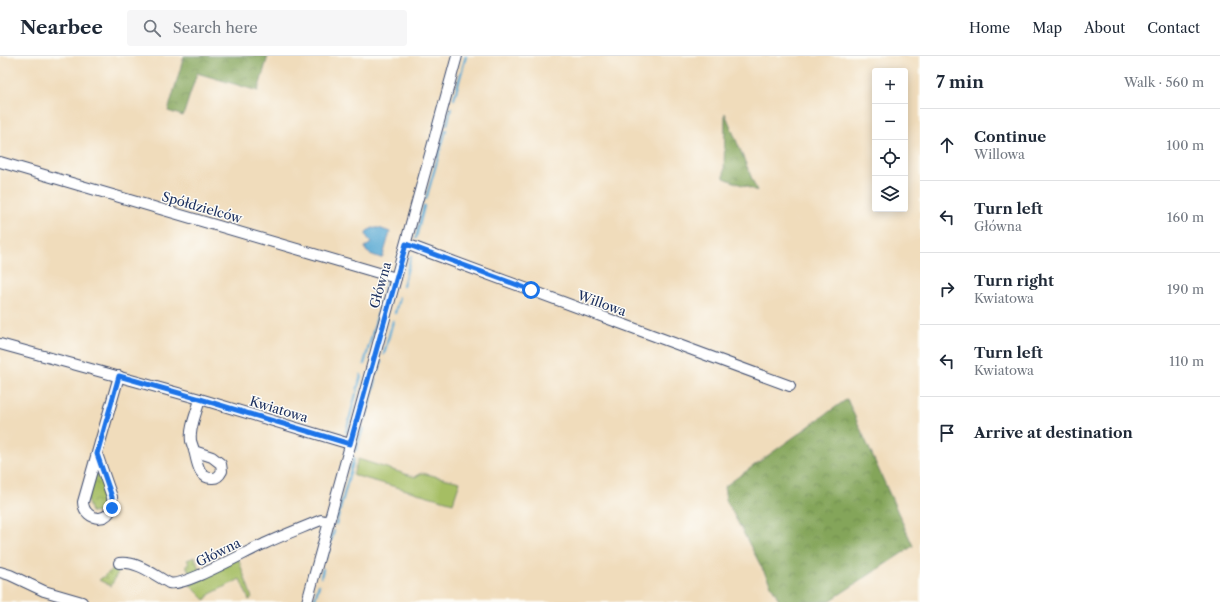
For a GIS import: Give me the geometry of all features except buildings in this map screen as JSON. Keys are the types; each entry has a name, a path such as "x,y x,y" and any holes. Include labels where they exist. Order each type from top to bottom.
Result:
{"street":[{"name":"Główna","path":"307,602 457,56"},
{"name":"Spółdzielców","path":"0,162 396,278"},
{"name":"Willowa","path":"406,244 790,386"},
{"name":"Kwiatowa","path":"0,344 200,399 350,444"},
{"path":"97,454 113,503 110,513 101,518 90,516 83,507 83,502 119,376"},
{"path":"194,451 191,442 192,431 200,399"},
{"name":"Główna","path":"119,563 124,562 134,564 169,583 178,584 264,544 321,520 329,522"},
{"path":"0,572 10,575 44,591 82,602"}],"green space":[{"path":"184,56 268,56 258,91 197,73 183,116 168,111"},
{"path":"725,113 757,191 724,178"},
{"path":"847,399 913,546 828,602 780,602 726,500 724,487"},
{"path":"358,459 415,477 422,473 460,482 453,503 353,475"},
{"path":"95,471 100,471 109,499 105,514 91,512 87,500"},
{"path":"195,557 200,572 191,576 186,565 189,563 187,560"},
{"path":"238,558 252,598 249,600 240,579 210,594 205,600 190,585"},
{"path":"117,566 121,566 111,586 99,580"}],"water":[{"path":"373,228 379,228 390,232 383,256 381,258 366,251 365,247 371,242 366,234 367,231"}],"waterway":[{"path":"454,99 466,56"},
{"path":"447,125 451,108"},
{"path":"426,199 446,130"},
{"path":"416,238 424,206"},
{"path":"403,286 411,256"},
{"path":"364,364 387,281"},
{"path":"395,313 399,298"},
{"path":"384,354 393,321"},
{"path":"378,372 381,362"},
{"path":"357,391 361,375"},
{"path":"365,420 376,380"},
{"path":"346,432 356,394"},
{"path":"356,450 363,428"},
{"path":"336,524 354,458"},
{"path":"326,558 334,531"},
{"path":"321,577 323,569"},
{"path":"314,602 319,585"}],"route":[{"path":"112,508 112,497 97,454 119,376 350,444 406,244 531,290"}]}
